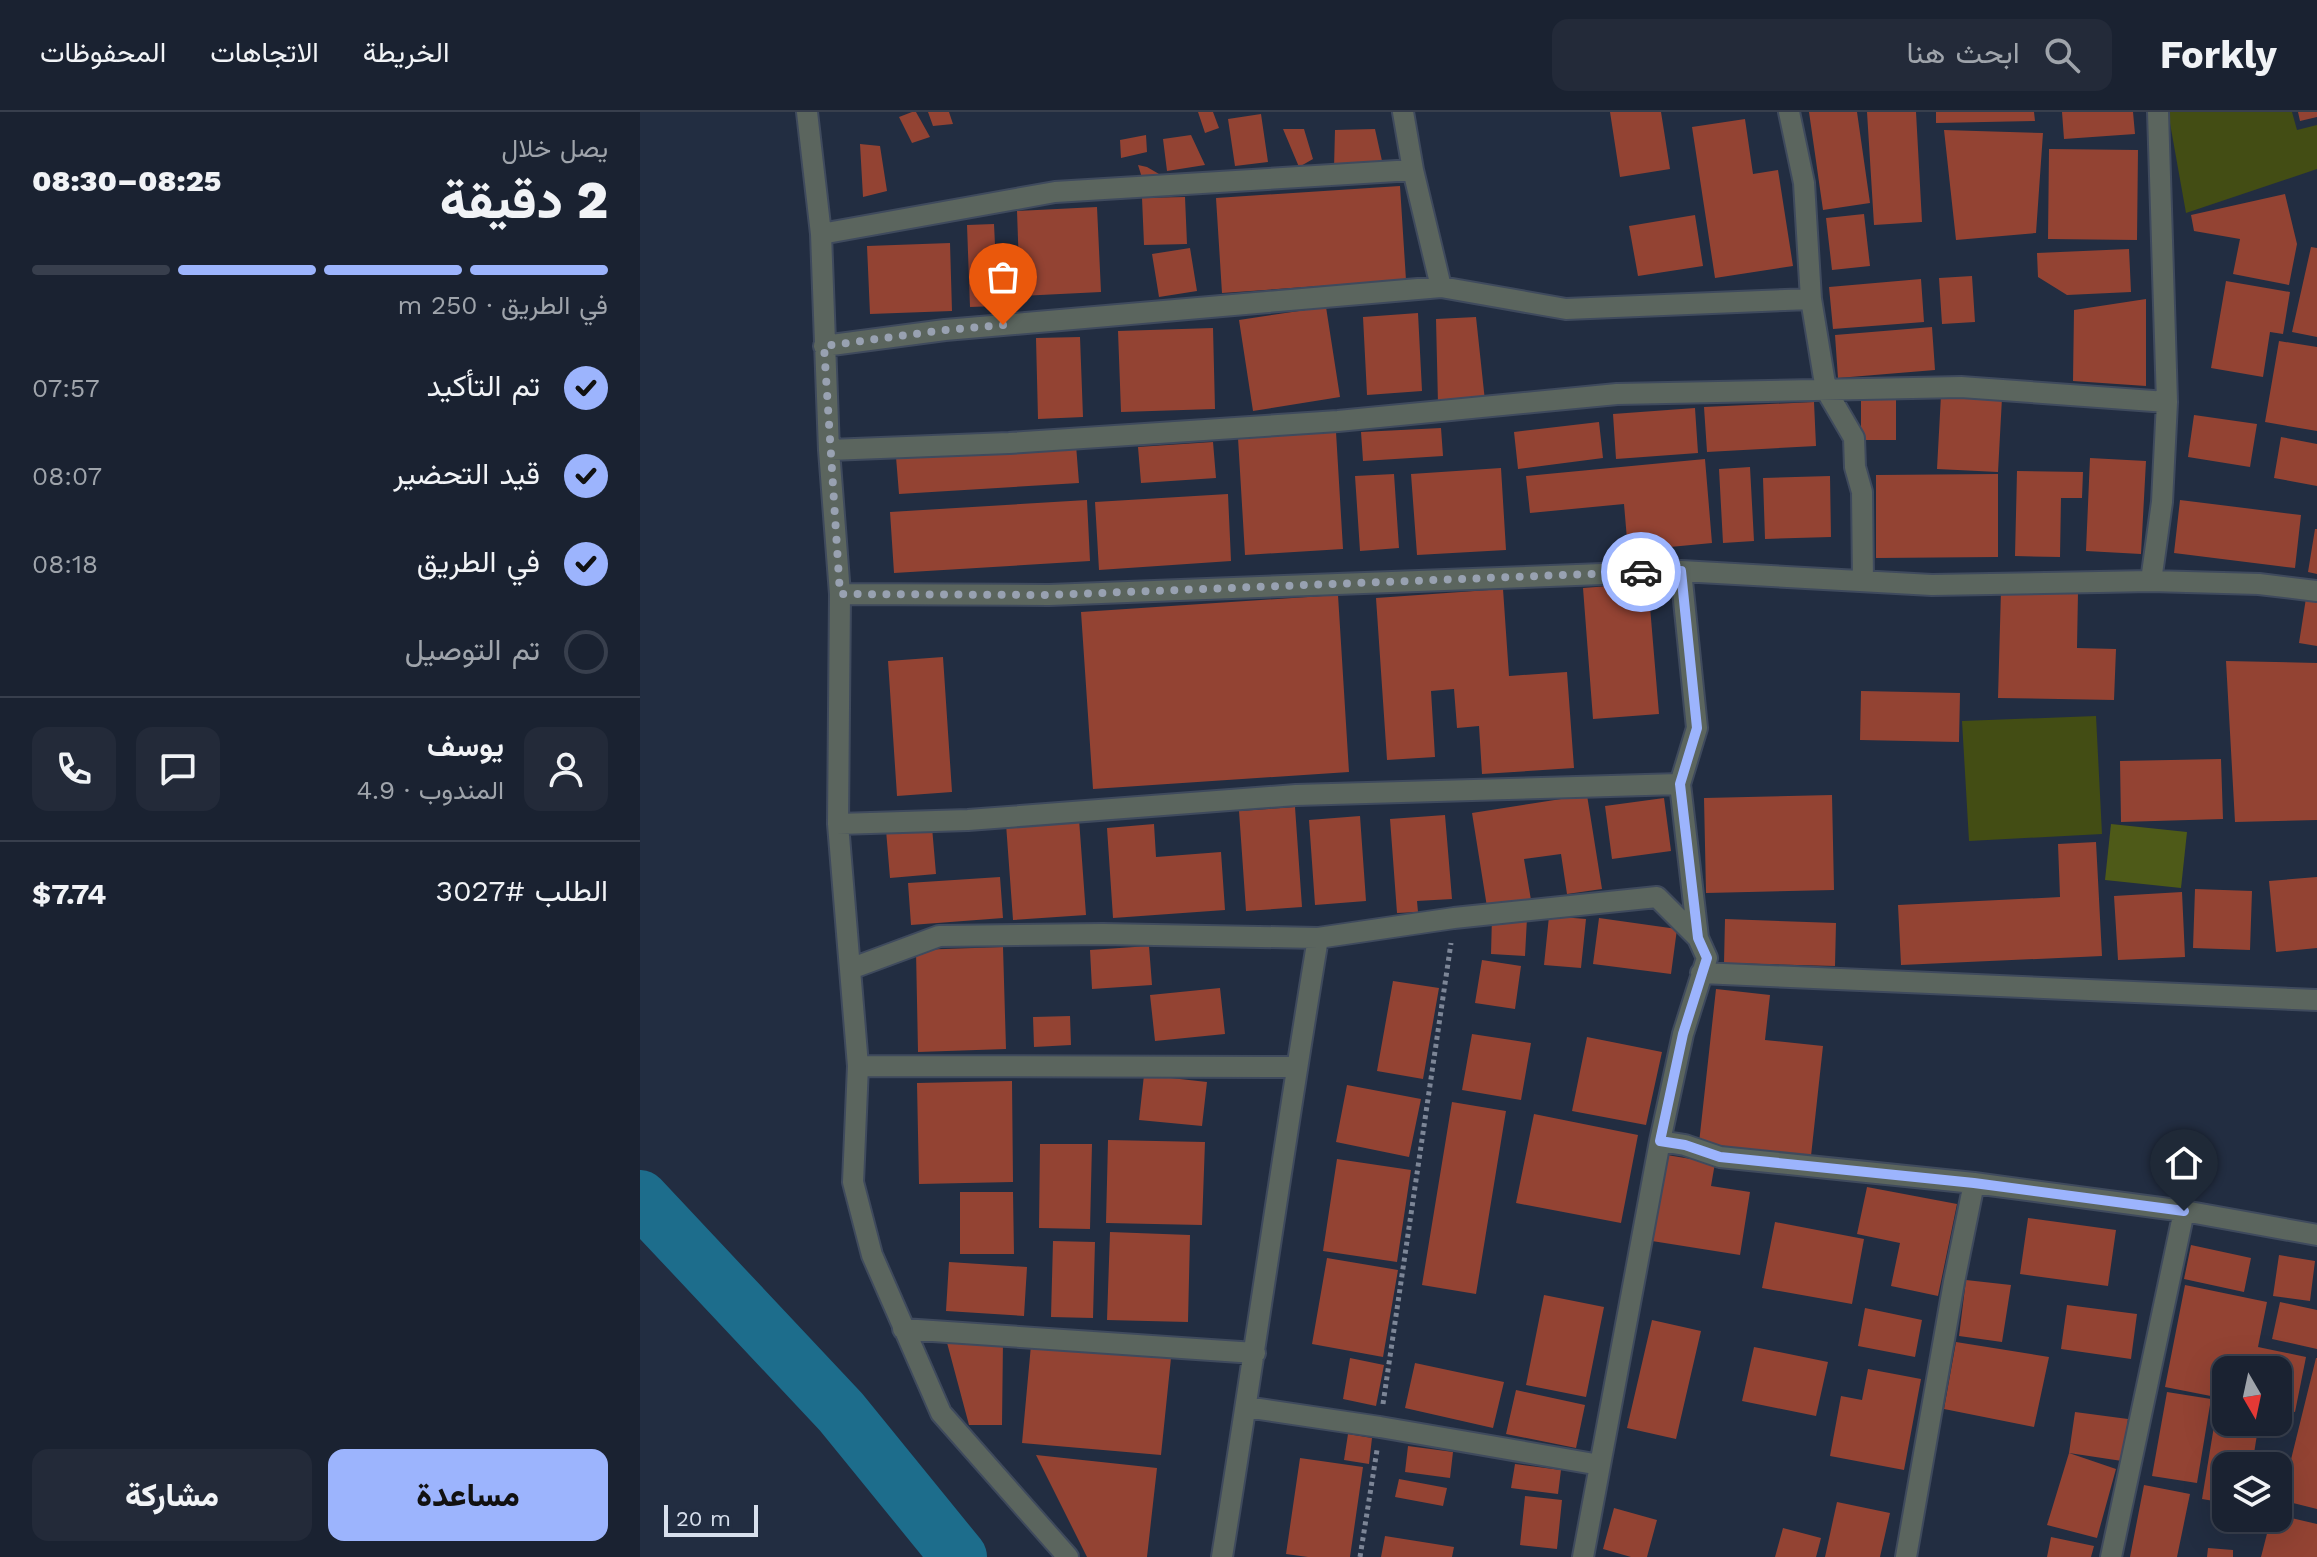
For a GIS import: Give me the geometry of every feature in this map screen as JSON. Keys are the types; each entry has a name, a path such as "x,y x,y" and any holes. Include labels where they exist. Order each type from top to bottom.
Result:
{"street":[{"path":"807,112 821,234 829,450 840,594 838,824 858,1066 853,1182 872,1255 941,1413 1068,1557"},
{"path":"1403,112 1413,170 1441,287"},
{"path":"1789,112 1804,183 1811,299 1826,390 1854,438 1855,467 1862,492 1863,580"},
{"path":"2151,581 2162,502 2167,402 2158,112"},
{"path":"821,234 1055,192 1413,170"},
{"path":"824,346 945,330 1441,287 1566,309 1811,299"},
{"path":"829,450 1009,443 1338,421 1617,394 1961,387 2167,402"},
{"path":"840,594 1049,595 1681,571 1932,585 2151,581 2259,584 2317,591"},
{"path":"1583,1557 1660,1141 1683,1034 1707,958 1698,938 1680,784 1697,728 1681,571"},
{"path":"838,824 968,820 1296,795 1680,784"},
{"path":"850,969 939,936 1103,934 1318,938 1454,918 1657,897 1698,938"},
{"path":"1222,1557 1318,938"},
{"path":"1701,973 2317,1000"},
{"path":"858,1066 1297,1067"},
{"path":"1660,1141 1685,1145 1720,1157 1974,1183 2184,1211 2317,1235"},
{"path":"1906,1557 1974,1183"},
{"path":"2111,1557 2184,1211"},
{"path":"903,1329 1255,1353"},
{"path":"1246,1407 1600,1465"}],"path":[{"path":"1360,1557 1454,918"}],"green space":[{"path":"2168,112 2292,112 2297,130 2317,125 2317,169 2186,213"},
{"path":"2096,716 2102,834 1969,841 1962,721"},
{"path":"2111,824 2187,832 2181,888 2105,880"}],"building":[{"path":"916,112 930,137 912,143 899,117"},
{"path":"928,112 949,112 953,124 933,126"},
{"path":"1198,112 1213,112 1219,128 1205,133"},
{"path":"1610,112 1661,112 1670,169 1620,177"},
{"path":"1809,112 1857,112 1870,203 1823,210"},
{"path":"1867,112 1916,112 1922,222 1874,225"},
{"path":"1936,112 2034,112 2035,121 1936,123"},
{"path":"2062,112 2133,112 2135,134 2064,139"},
{"path":"2298,112 2317,112 2317,117 2300,121"},
{"path":"1261,114 1268,162 1235,166 1228,119"},
{"path":"1745,119 1753,174 1778,170 1793,266 1715,278 1692,127"},
{"path":"1283,129 1304,129 1313,159 1299,167"},
{"path":"1375,129 1382,161 1334,168 1335,130"},
{"path":"1944,130 2043,133 2036,233 1956,240"},
{"path":"1146,135 1147,152 1121,158 1120,140"},
{"path":"1191,135 1205,165 1167,171 1163,139"},
{"path":"860,144 880,146 887,191 863,197"},
{"path":"2049,149 2138,150 2137,240 2048,239"},
{"path":"1138,165 1147,167 1159,174 1143,181"},
{"path":"1400,186 1406,280 1222,293 1216,198"},
{"path":"2285,194 2297,244 2289,285 2233,274 2240,239 2194,231 2191,215"},
{"path":"1185,197 1187,244 1144,245 1142,198"},
{"path":"1097,207 1101,292 1020,296 1017,211"},
{"path":"1864,214 1870,266 1832,270 1826,218"},
{"path":"1695,215 1703,266 1638,276 1629,226"},
{"path":"994,224 998,306 970,307 967,225"},
{"path":"950,243 952,311 870,314 867,246"},
{"path":"2311,247 2317,248 2317,337 2292,332"},
{"path":"1190,248 1197,291 1159,297 1152,254"},
{"path":"2129,249 2131,292 2067,295 2038,277 2037,253"},
{"path":"1972,276 1975,322 1942,324 1939,278"},
{"path":"1921,279 1924,322 1833,329 1829,287"},
{"path":"2226,281 2290,292 2283,334 2270,332 2263,377 2211,368"},
{"path":"2146,299 2146,386 2073,381 2074,310"},
{"path":"1326,307 1340,397 1253,411 1239,320"},
{"path":"1418,313 1422,391 1367,395 1363,317"},
{"path":"1476,317 1485,401 1438,404 1436,319"},
{"path":"1932,327 1935,370 1838,378 1835,335"},
{"path":"1213,328 1215,409 1121,412 1118,331"},
{"path":"1080,337 1083,417 1038,419 1036,338"},
{"path":"2279,341 2317,347 2317,431 2265,422"},
{"path":"1941,395 2002,398 1998,472 1937,469"},
{"path":"1861,398 1896,398 1896,440 1861,440"},
{"path":"1814,402 1816,446 1707,452 1704,407"},
{"path":"1695,408 1698,453 1616,459 1613,414"},
{"path":"2194,415 2257,424 2250,467 2188,457"},
{"path":"1599,422 1603,458 1518,469 1514,432"},
{"path":"1441,428 1443,456 1363,461 1361,432"},
{"path":"1336,432 1343,549 1245,555 1238,438"},
{"path":"2281,437 2317,444 2317,486 2274,478"},
{"path":"1213,442 1216,478 1141,483 1138,447"},
{"path":"1076,445 1079,483 899,494 896,457"},
{"path":"2090,458 2146,461 2141,554 2086,551"},
{"path":"1705,459 1712,543 1628,551 1624,504 1530,513 1526,476"},
{"path":"1750,467 1754,541 1723,543 1719,469"},
{"path":"1501,468 1506,550 1417,555 1411,474"},
{"path":"2017,471 2083,472 2082,498 2061,498 2060,557 2015,556"},
{"path":"1394,474 1399,548 1360,551 1355,476"},
{"path":"1998,474 1998,557 1876,558 1876,475"},
{"path":"1830,476 1831,537 1765,539 1763,478"},
{"path":"1228,494 1231,561 1099,570 1095,502"},
{"path":"1087,500 1090,561 894,573 890,512"},
{"path":"2180,500 2301,515 2295,568 2174,553"},
{"path":"2317,529 2317,574 2308,572"},
{"path":"1648,583 1659,714 1593,719 1583,588"},
{"path":"1503,589 1509,676 1567,672 1574,768 1482,774 1479,726 1457,728 1454,689 1431,691 1435,757 1387,760 1376,598"},
{"path":"2001,590 2078,592 2077,648 2116,649 2114,700 1998,698"},
{"path":"1338,595 1349,772 1093,789 1081,612"},
{"path":"2306,598 2317,600 2317,646 2299,643"},
{"path":"943,657 952,792 897,796 888,661"},
{"path":"2226,661 2317,663 2317,820 2235,822"},
{"path":"1861,691 1960,693 1959,742 1860,740"},
{"path":"2221,759 2223,819 2121,822 2120,761"},
{"path":"1587,795 1602,889 1567,894 1561,854 1524,859 1531,900 1487,907 1472,813"},
{"path":"1832,795 1834,890 1706,893 1704,798"},
{"path":"1664,798 1671,851 1612,859 1605,806"},
{"path":"1295,807 1302,907 1246,911 1239,811"},
{"path":"1445,815 1452,899 1417,901 1418,912 1397,913 1390,819"},
{"path":"1360,816 1366,901 1315,905 1309,820"},
{"path":"1079,819 1086,915 1013,920 1006,824"},
{"path":"1154,824 1156,857 1221,852 1225,910 1113,918 1107,828"},
{"path":"932,827 936,874 890,878 886,830"},
{"path":"2096,842 2102,956 1901,965 1898,905 2060,897 2058,844"},
{"path":"1000,877 1003,918 911,925 908,883"},
{"path":"2317,877 2317,948 2276,952 2269,881"},
{"path":"2195,889 2252,891 2250,950 2193,948"},
{"path":"2182,892 2185,957 2118,960 2114,896"},
{"path":"1492,916 1527,918 1525,956 1491,954"},
{"path":"1549,916 1586,919 1581,968 1544,965"},
{"path":"1599,918 1677,929 1671,974 1593,964"},
{"path":"1725,919 1836,923 1835,966 1724,963"},
{"path":"1149,946 1152,985 1092,989 1090,950"},
{"path":"1003,947 1006,1049 918,1052 916,950"},
{"path":"1482,960 1521,966 1515,1009 1475,1003"},
{"path":"1393,981 1439,988 1423,1079 1377,1071"},
{"path":"1220,988 1225,1034 1155,1041 1150,995"},
{"path":"1716,989 1770,995 1765,1040 1823,1046 1811,1156 1699,1143"},
{"path":"1070,1016 1071,1045 1034,1047 1033,1017"},
{"path":"1472,1034 1531,1043 1521,1100 1462,1090"},
{"path":"1587,1037 1662,1052 1646,1125 1572,1111"},
{"path":"1144,1075 1207,1082 1202,1126 1139,1120"},
{"path":"1012,1081 1013,1182 919,1184 917,1083"},
{"path":"1347,1085 1421,1099 1409,1157 1336,1142"},
{"path":"1452,1102 1506,1111 1476,1294 1422,1285"},
{"path":"1534,1114 1638,1135 1621,1223 1516,1203"},
{"path":"1108,1140 1205,1142 1202,1225 1106,1223"},
{"path":"1040,1144 1092,1144 1090,1229 1039,1228"},
{"path":"1667,1155 1715,1163 1711,1186 1750,1192 1740,1255 1652,1241"},
{"path":"1337,1159 1411,1170 1397,1262 1323,1251"},
{"path":"1867,1187 1957,1204 1938,1296 1891,1286 1900,1243 1857,1234"},
{"path":"960,1192 1013,1192 1014,1254 960,1254"},
{"path":"2028,1218 2116,1230 2108,1286 2020,1274"},
{"path":"1775,1222 1864,1239 1852,1304 1762,1288"},
{"path":"1110,1232 1190,1235 1188,1322 1107,1320"},
{"path":"1053,1241 1095,1242 1093,1318 1051,1317"},
{"path":"2191,1245 2251,1258 2244,1292 2184,1279"},
{"path":"2279,1255 2315,1261 2310,1301 2273,1296"},
{"path":"1327,1258 1398,1270 1383,1357 1312,1344"},
{"path":"949,1262 1027,1267 1024,1316 946,1311"},
{"path":"1966,1280 2011,1285 2002,1342 1959,1336"},
{"path":"2185,1285 2267,1302 2258,1347 2306,1357 2295,1412 2292,1411 2292,1356 2212,1356 2212,1396 2165,1387"},
{"path":"1544,1295 1604,1307 1586,1397 1526,1385"},
{"path":"2280,1302 2317,1310 2317,1349 2272,1339"},
{"path":"2067,1305 2137,1314 2131,1359 2061,1349"},
{"path":"1865,1308 1922,1320 1915,1357 1858,1346"},
{"path":"1652,1320 1701,1331 1676,1439 1627,1428"},
{"path":"946,1339 1003,1340 1002,1425 969,1425"},
{"path":"1956,1342 2049,1357 2034,1427 1944,1409"},
{"path":"1031,1345 1171,1358 1161,1455 1022,1443"},
{"path":"1754,1347 1828,1362 1816,1416 1742,1401"},
{"path":"1350,1358 1384,1365 1376,1406 1343,1399"},
{"path":"2317,1358 2317,1509 2292,1503 2292,1455"},
{"path":"1415,1363 1504,1382 1493,1428 1405,1408"},
{"path":"1868,1369 1921,1379 1904,1470 1830,1456 1841,1396 1862,1400"},
{"path":"1516,1390 1585,1405 1576,1448 1506,1434"},
{"path":"2167,1392 2211,1399 2197,1483 2152,1476"},
{"path":"2075,1412 2128,1419 2122,1461 2069,1453"},
{"path":"1348,1434 1372,1438 1369,1464 1344,1460"},
{"path":"2212,1436 2257,1436 2254,1452 2212,1452 2212,1501 2202,1499"},
{"path":"1408,1446 1453,1452 1450,1478 1405,1472"},
{"path":"2069,1453 2116,1469 2097,1538 2047,1525"},
{"path":"1036,1455 1157,1468 1147,1557 1087,1557"},
{"path":"1300,1458 1363,1467 1350,1557 1286,1554"},
{"path":"1515,1464 1561,1470 1558,1494 1511,1488"},
{"path":"1399,1479 1447,1488 1443,1506 1395,1497"},
{"path":"2144,1485 2190,1494 2177,1557 2130,1557"},
{"path":"1525,1496 1562,1500 1557,1549 1520,1545"},
{"path":"1837,1502 1890,1513 1880,1557 1825,1557"},
{"path":"1614,1508 1657,1520 1647,1557 1631,1557 1603,1549"},
{"path":"2292,1518 2317,1524 2317,1557 2261,1557 2267,1532 2292,1532"},
{"path":"1783,1528 1821,1538 1816,1557 1775,1557"},
{"path":"1385,1536 1454,1547 1452,1557 1381,1557"},
{"path":"2051,1537 2094,1546 2091,1557 2047,1557"},
{"path":"2208,1548 2233,1550 2233,1557 2207,1557"}],"waterway":[{"path":"640,1198 841,1412 959,1557"}],"way so far":[{"path":"1003,325 824,346 840,594 1049,595 1641,572"}],"route":[{"path":"1641,572 1681,571 1697,728 1680,784 1698,938 1707,958 1683,1034 1660,1141 1685,1145 1720,1157 1974,1183 2184,1211"}]}
